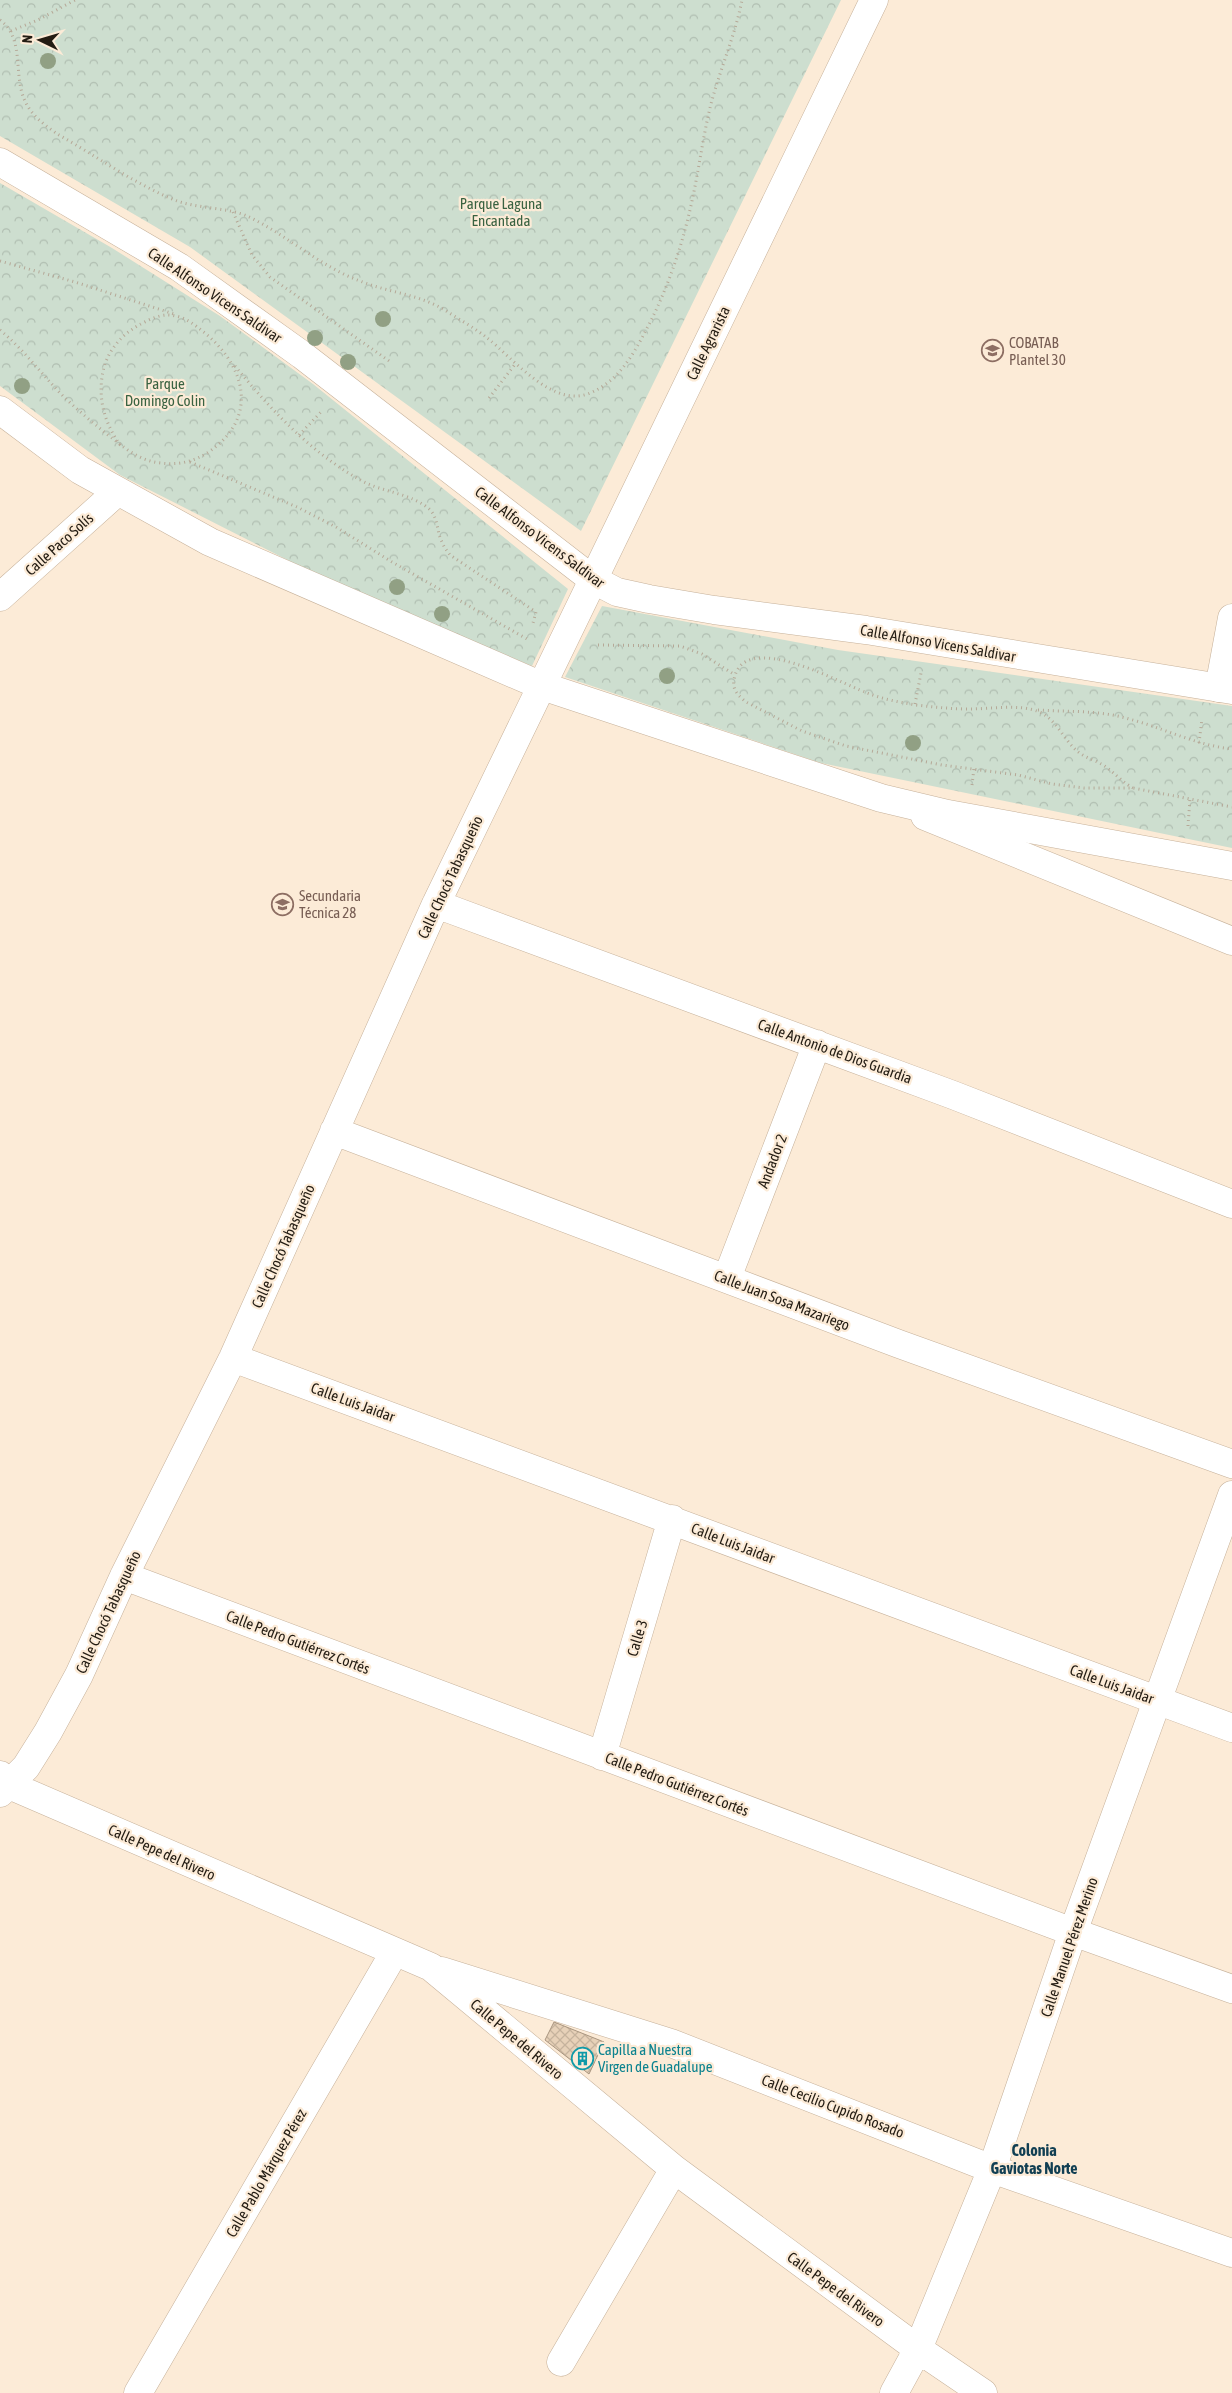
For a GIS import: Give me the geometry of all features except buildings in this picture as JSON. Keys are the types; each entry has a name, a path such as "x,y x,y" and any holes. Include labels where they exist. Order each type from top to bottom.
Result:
{"street":[{"name":"Calle Agrarista","path":"542,686 592,579 874,0"},
{"name":"Calle Alfonso Vicens Saldivar","path":"0,162 179,267 302,355 592,579 617,592 714,610 866,630 1225,689"},
{"path":"0,410 63,458 117,492 210,542 542,686 882,798 1232,942"},
{"name":"Calle Paco Solís","path":"0,598 117,492"},
{"path":"1225,689 1232,618"},
{"name":"Calle Chocó Tabasqueño","path":"3,1784 26,1767 48,1732 79,1675 124,1576 233,1358 436,904 542,686"},
{"path":"882,798 948,814 1232,866"},
{"name":"Calle Antonio de Dios Guardia","path":"436,904 817,1044 1232,1204"},
{"name":"Andador 2","path":"727,1278 817,1044"},
{"name":"Calle Juan Sosa Mazariego","path":"334,1131 899,1344 1232,1464"},
{"name":"Calle Luis Jaidar","path":"233,1358 1232,1728"},
{"name":"Calle Manuel Pérez Merino","path":"894,2393 918,2349 992,2169 1073,1932 1159,1701 1232,1495"},
{"name":"Calle 3","path":"602,1756 672,1519"},
{"name":"Calle Pedro Gutiérrez Cortés","path":"124,1576 1073,1932 1232,1989"},
{"name":"Calle Pepe del Rivero","path":"3,1784 394,1953 431,1967 674,2169 918,2349 983,2393"},
{"name":"Calle Pablo Márquez Pérez","path":"138,2393 394,1953"},
{"name":"Calle Cecilio Cupido Rosado","path":"431,1967 671,2043 992,2169 1232,2253"},
{"path":"561,2362 674,2169"}],"path":[{"path":"11,31 38,20 74,0"},
{"path":"0,20 11,31 26,103 44,125 143,184 174,200 245,215 335,269 359,281 416,296 440,308 486,337 545,386 570,397 592,392 618,374 631,358 657,309 678,253 692,199 712,102 735,30 742,0"},
{"path":"233,212 252,254 270,277 392,362"},
{"path":"0,260 182,317 218,343 262,398 299,435 333,463 366,483 428,508 436,517 441,542 450,555 536,612 529,640 392,562 336,527 297,507 190,462"},
{"path":"121,446 112,433 103,407 101,378 106,362 116,342 130,330 165,315 182,317"},
{"path":"0,330 20,347 76,409 135,456 158,463 175,464 190,462 211,451 226,438 237,420 242,398 241,380 231,361"},
{"path":"489,398 516,363"},
{"path":"299,435 326,407"},
{"path":"562,644 581,646 639,644 680,646 702,654 735,675"},
{"path":"1232,749 1199,743 1129,718 1084,712 1030,709 955,709 915,704 867,693 816,670 781,661 756,659 749,661 738,668 733,683 738,695 756,708 802,731 846,746 933,763 1018,775 1052,784 1084,788 1133,788 1232,807"},
{"path":"915,704 922,670"},
{"path":"1030,709 1050,718 1076,751 1088,759 1102,764 1116,778 1133,788"},
{"path":"1199,743 1203,711"},
{"path":"971,794 974,768"},
{"path":"1187,832 1190,799"}],"green space":[{"name":"Parque Laguna Encantada","path":"0,0 841,0 581,531 190,247 0,136"},
{"name":"Parque Domingo Colin","path":"0,183 112,248 220,316 313,384 568,589 532,666 323,578 120,475 0,386"},
{"path":"602,606 838,650 1232,706 1232,848 821,763 565,677"}],"place":[{"name":"COBATAB Plantel 30","path":"993,351"},
{"name":"Secundaria Técnica 28","path":"283,904"},
{"name":"Capilla a Nuestra Virgen de Guadalupe","path":"582,2058"}],"district":[{"name":"Colonia Gaviotas Norte","path":"1034,2159"}]}
